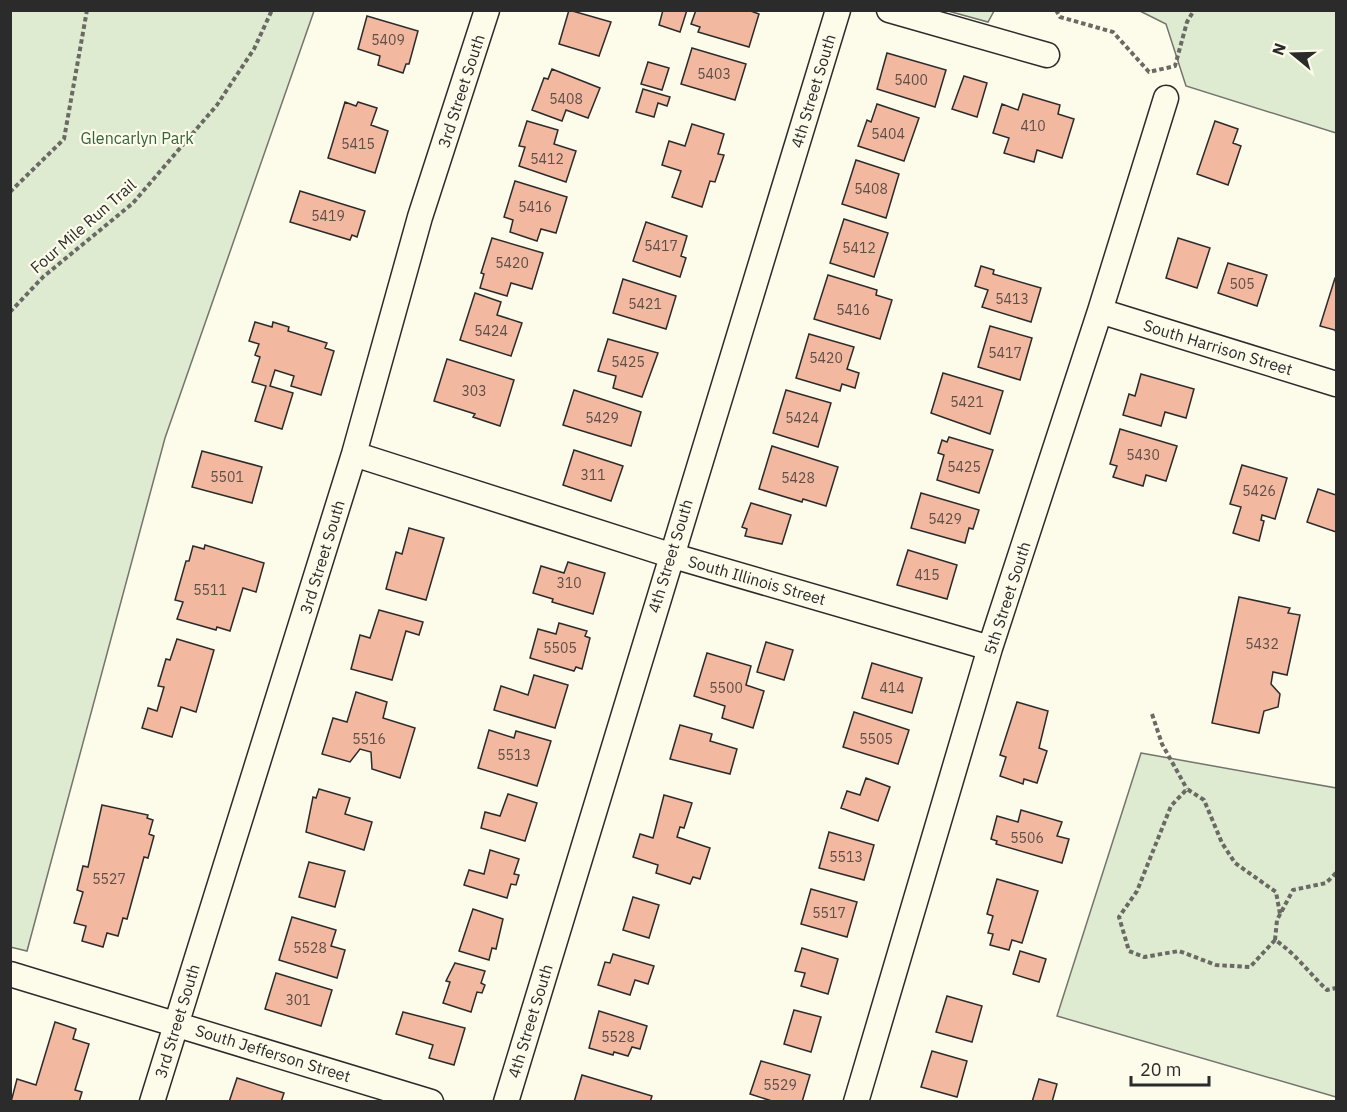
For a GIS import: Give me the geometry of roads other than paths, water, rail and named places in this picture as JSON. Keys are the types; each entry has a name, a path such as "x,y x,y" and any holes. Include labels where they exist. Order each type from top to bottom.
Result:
{"street":[{"name":"3rd Street South","path":"152,1101 354,454 420,217 487,10"},
{"name":"4th Street South","path":"506,1101 670,555 838,10"},
{"path":"890,10 1047,55"},
{"name":"5th Street South","path":"856,1101 990,648 1101,311 1166,98"},
{"name":"South Harrison Street","path":"1101,311 1336,384"},
{"name":"South Illinois Street","path":"354,454 670,555 990,648"},
{"name":"South Jefferson Street","path":"10,974 431,1101"}],"park label":[{"name":"Glencarlyn Park","path":"137,138"}]}
